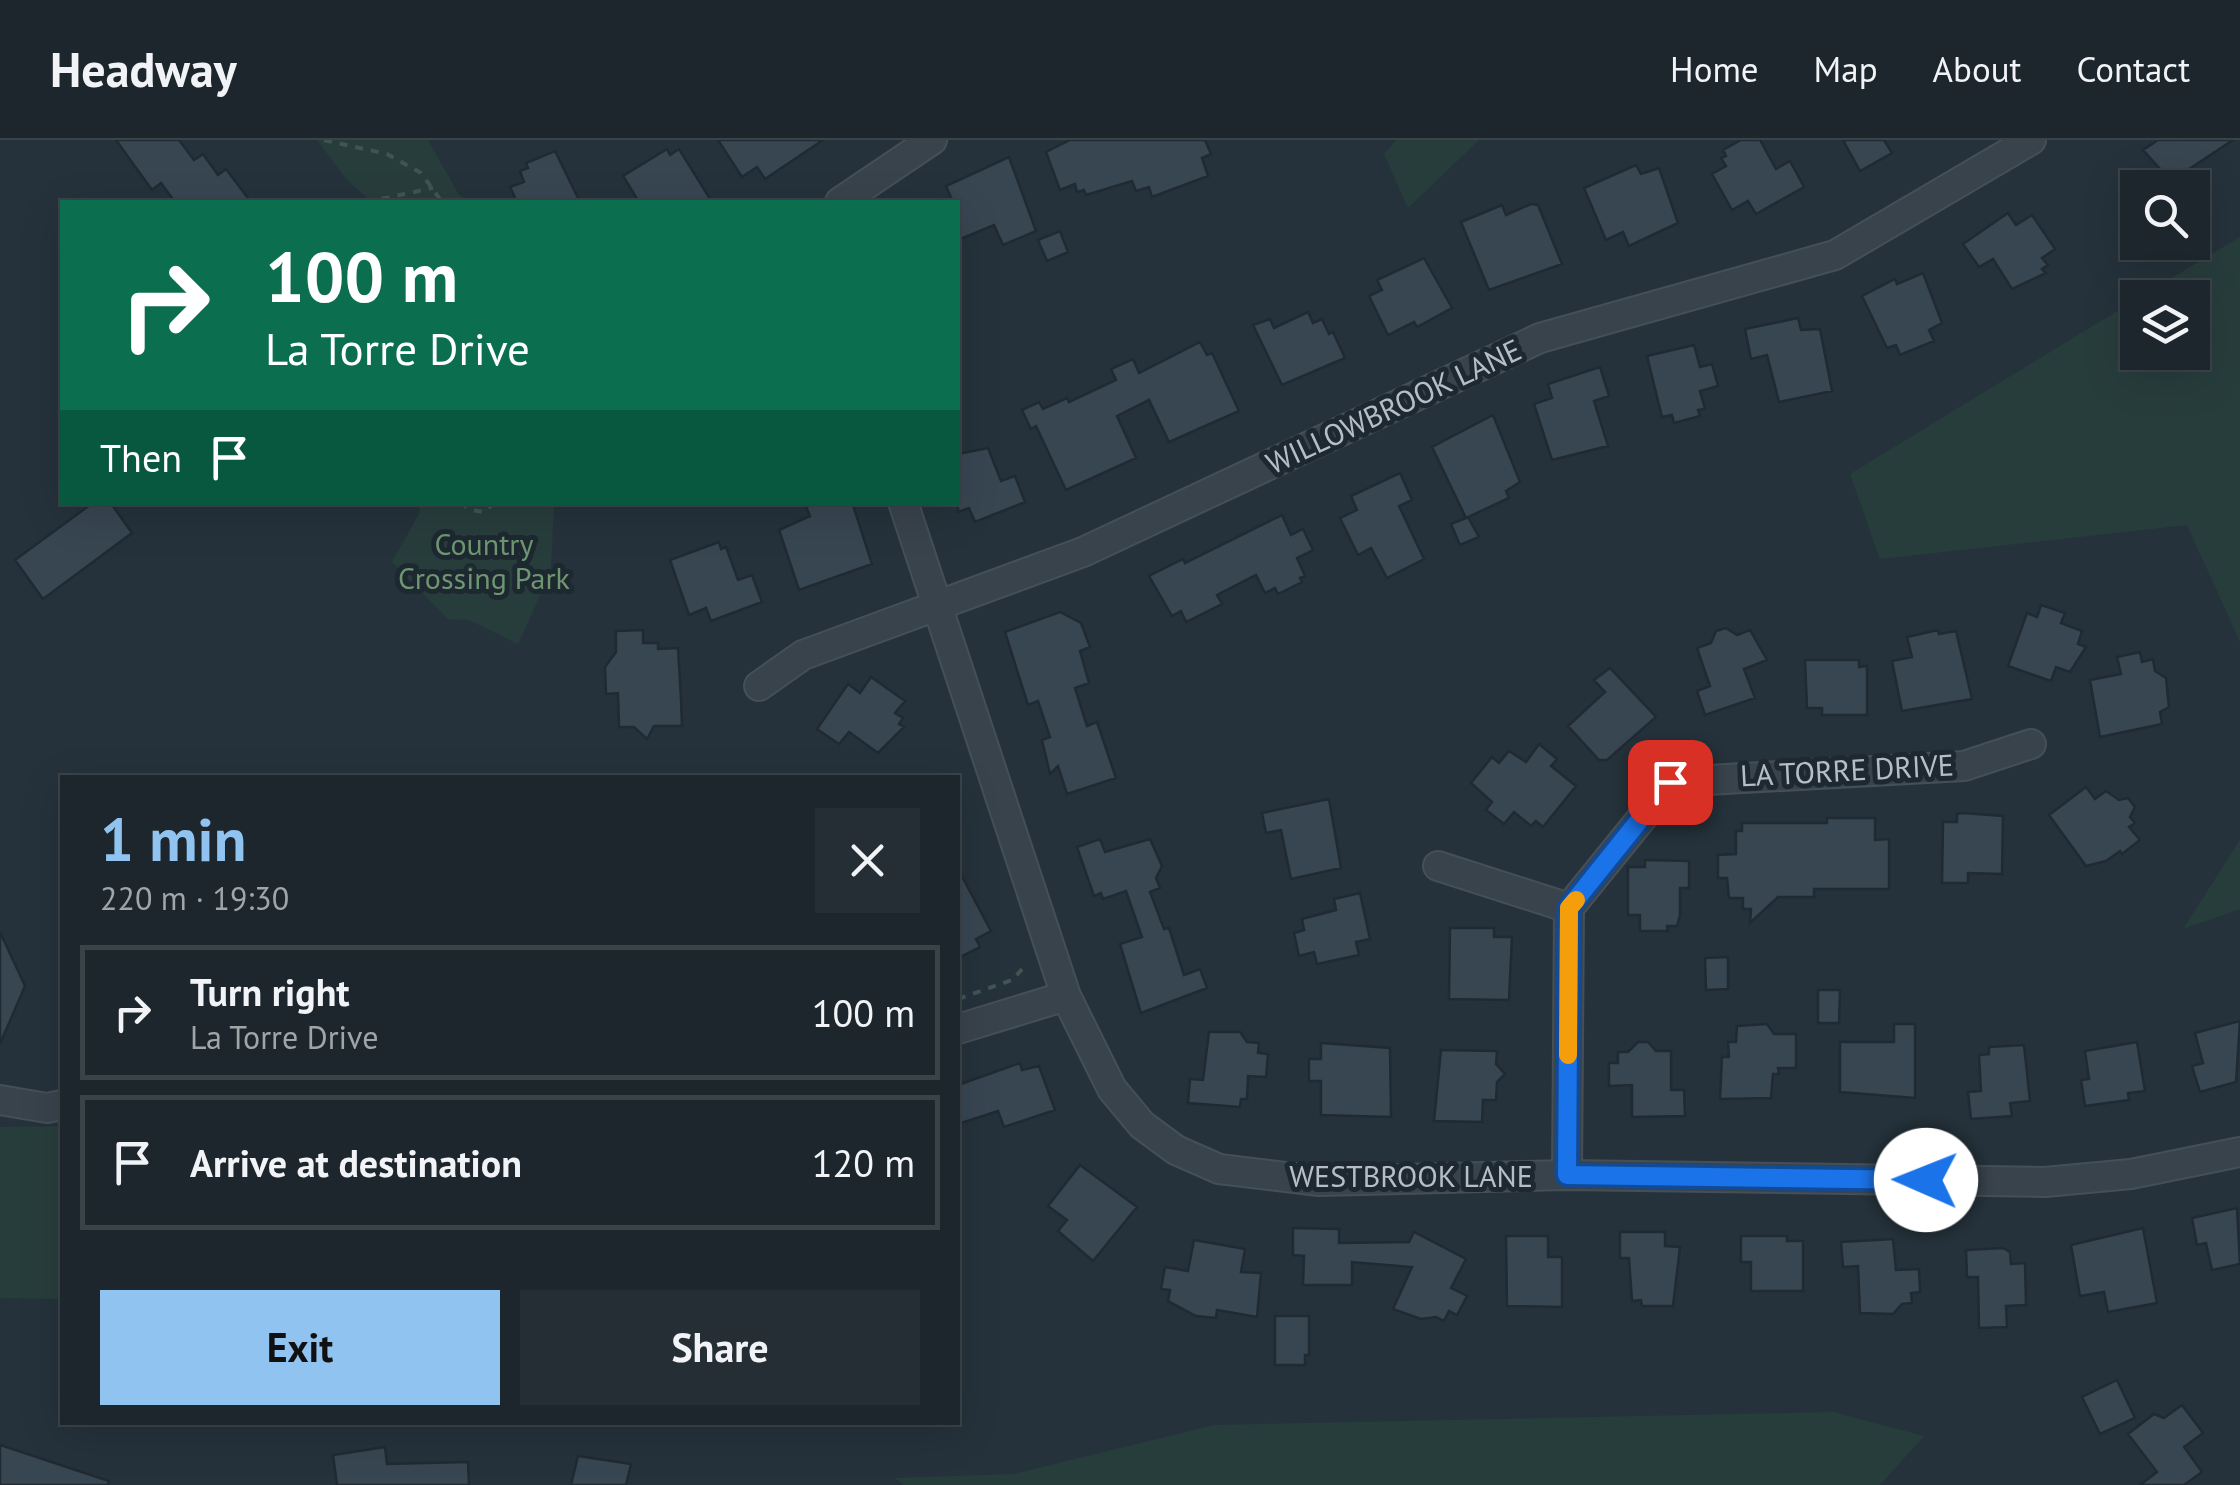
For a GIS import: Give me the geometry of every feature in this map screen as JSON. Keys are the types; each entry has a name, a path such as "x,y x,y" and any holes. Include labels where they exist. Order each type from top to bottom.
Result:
{"street":[{"path":"843,200 932,140"},
{"name":"WILLOWBROOK LANE","path":"759,686 803,655 937,602 1083,552 1540,338 1836,256 2031,140"},
{"name":"WESTBROOK LANE","path":"904,505 1066,996 1112,1088 1142,1125 1176,1150 1220,1169 1319,1181 1567,1175 2045,1182 2130,1174 2240,1152"},
{"name":"LA TORRE DRIVE","path":"1569,908 1670,782 1964,766 2031,744"},
{"path":"1438,866 1569,908 1567,1175"},
{"path":"960,1028 1066,996"},
{"path":"0,1100 47,1108 60,1105"}],"path":[{"path":"324,140 387,154 421,173 441,200"},
{"path":"376,200 433,188"},
{"path":"465,505 474,512 483,512 492,505"},
{"path":"960,998 1022,975"}],"green space":[{"path":"317,140 428,140 459,195 467,200 370,200 347,180"},
{"path":"1396,140 1479,140 1408,208 1384,154"},
{"path":"2240,237 2240,642 2187,525 1880,559 1850,474 2120,309 2120,370 2210,370 2210,280 2168,280 2202,260 2210,260 2210,255"},
{"name":"Country Crossing Park","path":"418,505 554,505 551,571 518,644 469,620 448,619 392,562 420,512"},
{"path":"2240,840 2240,909 2183,929"},
{"path":"60,1126 60,1299 0,1298 0,1127"},
{"path":"1833,1412 1924,1436 1880,1485 904,1485 895,1478 1014,1474 1214,1425"}],"building":[{"path":"116,140 179,140 194,160 203,154 218,175 226,169 249,200 174,200 161,183 152,190"},
{"path":"718,140 823,140 765,179 757,167 742,177"},
{"path":"1070,140 1205,140 1211,154 1202,158 1208,176 1152,197 1149,187 1136,191 1132,181 1086,195 1084,190 1077,192 1075,184 1060,190 1046,152"},
{"path":"1741,140 1760,140 1776,169 1790,161 1804,187 1756,214 1748,201 1732,210 1712,174 1726,166 1721,158 1726,156 1723,150"},
{"path":"1843,140 1884,140 1892,153 1860,171"},
{"path":"2158,140 2233,140 2188,170 2161,170 2143,150"},
{"path":"667,149 670,155 679,149 711,200 638,200 623,176"},
{"path":"555,151 579,200 516,200 510,187 524,182 520,171 528,168 526,163"},
{"path":"1009,157 1036,231 1003,245 994,225 960,239 960,200 952,200 946,186"},
{"path":"1636,165 1641,174 1659,168 1678,223 1629,246 1623,232 1606,240 1584,188"},
{"path":"1531,204 1538,205 1562,264 1489,290 1461,222 1502,205 1506,215"},
{"path":"2008,213 2016,225 2032,215 2055,249 2042,258 2048,265 2042,269 2046,273 2012,289 1993,259 1979,267 1963,244"},
{"path":"1060,231 1068,252 1047,261 1038,240"},
{"path":"1424,258 1452,308 1417,327 1414,322 1388,335 1369,296 1382,290 1377,280"},
{"path":"1923,273 1942,323 1929,330 1934,341 1900,355 1896,345 1887,348 1862,296 1895,279 1897,284"},
{"path":"1308,312 1313,323 1322,319 1329,334 1333,332 1345,358 1282,385 1253,325 1270,319 1274,328"},
{"path":"1798,318 1801,330 1820,329 1832,391 1779,402 1767,355 1751,359 1745,329"},
{"path":"1200,342 1207,355 1212,353 1239,411 1169,442 1149,400 1117,416 1136,458 1066,490 1036,426 1031,429 1022,410 1039,402 1043,409 1067,398 1069,402 1116,380 1111,369 1133,359 1139,373"},
{"path":"1694,345 1700,367 1712,364 1718,386 1700,391 1705,409 1698,410 1700,416 1674,423 1672,415 1662,417 1647,356"},
{"path":"1600,367 1609,396 1594,401 1608,446 1552,460 1534,404 1552,398 1548,384"},
{"path":"1493,415 1520,482 1506,491 1509,498 1468,517 1479,537 1460,545 1451,524 1466,518 1432,447"},
{"path":"988,448 1001,481 1015,476 1025,502 975,522 969,508 958,512 960,454"},
{"path":"1400,473 1412,500 1399,506 1424,559 1387,578 1371,548 1358,555 1340,518 1357,510 1351,496"},
{"path":"90,505 112,505 132,533 43,599 15,560"},
{"path":"853,505 872,564 799,590 779,530 810,516 806,507"},
{"path":"1282,515 1291,535 1303,529 1313,550 1297,558 1305,576 1300,578 1302,582 1278,594 1275,588 1265,593 1256,575 1217,595 1222,604 1186,622 1181,611 1172,616 1149,576 1183,559 1185,563"},
{"path":"719,542 721,549 726,547 738,580 752,575 762,602 711,621 706,608 689,615 670,560"},
{"path":"2041,605 2065,613 2061,623 2082,631 2078,644 2086,647 2070,672 2056,667 2051,681 2008,666 2027,613 2037,617"},
{"path":"1060,612 1081,623 1090,647 1080,651 1089,683 1075,688 1087,726 1097,722 1116,778 1067,794 1058,766 1050,774 1042,740 1050,737 1038,701 1028,705 1005,632"},
{"path":"1726,628 1737,635 1750,630 1767,660 1744,669 1755,698 1705,715 1697,691 1710,686 1697,648 1711,643 1716,631"},
{"path":"643,630 643,643 658,643 658,649 678,648 682,726 654,726 647,739 634,727 619,727 618,693 606,694 605,667 616,652 616,631"},
{"path":"1938,630 1939,634 1956,631 1972,699 1902,711 1892,661 1912,657 1907,637"},
{"path":"2140,652 2142,662 2153,659 2155,671 2166,678 2169,707 2160,712 2162,724 2100,737 2090,680 2121,674 2117,657"},
{"path":"1805,660 1859,660 1859,667 1867,666 1867,715 1822,715 1822,708 1807,708"},
{"path":"1610,668 1656,717 1607,760 1599,760 1568,726 1605,692 1594,680"},
{"path":"871,677 905,701 895,713 903,718 899,724 904,727 878,753 849,732 839,744 817,729 848,684 860,693"},
{"path":"1539,744 1557,759 1551,766 1576,786 1543,827 1536,821 1531,826 1514,812 1504,824 1486,810 1492,802 1471,783 1492,757 1499,763 1509,751 1526,762"},
{"path":"2086,787 2095,799 2106,791 2119,800 2128,798 2135,807 2130,817 2135,823 2129,827 2140,840 2122,854 2120,851 2106,861 2086,866 2049,815"},
{"path":"1329,799 1341,868 1291,879 1281,830 1266,833 1262,813"},
{"path":"1957,814 2003,816 2002,874 1968,873 1968,883 1942,883 1943,822 1957,822"},
{"path":"1827,818 1875,818 1875,840 1889,839 1889,889 1814,889 1814,897 1778,897 1750,923 1751,909 1743,909 1743,898 1729,898 1727,878 1718,878 1718,855 1736,854 1736,831 1742,831 1742,823 1827,823"},
{"path":"1100,839 1105,852 1150,839 1162,866 1156,878 1160,888 1150,892 1164,929 1169,928 1184,975 1200,969 1207,988 1141,1013 1120,944 1142,937 1126,891 1103,899 1101,893 1094,896 1077,847"},
{"path":"1645,860 1689,861 1689,888 1680,888 1677,926 1667,926 1668,931 1640,931 1640,915 1628,915 1628,867 1645,867"},
{"path":"960,873 991,931 976,939 980,947 960,957"},
{"path":"1360,893 1370,939 1356,942 1359,955 1317,964 1314,952 1299,956 1294,933 1304,930 1302,919 1336,910 1334,899"},
{"path":"1450,928 1494,928 1494,937 1512,937 1509,1000 1449,999"},
{"path":"0,932 25,986 0,1044"},
{"path":"1728,957 1728,989 1706,990 1705,958"},
{"path":"1818,990 1840,990 1839,1023 1818,1023"},
{"path":"2240,1021 2236,1082 2200,1092 2192,1066 2203,1063 2195,1033"},
{"path":"1767,1024 1774,1034 1796,1034 1796,1068 1778,1068 1779,1074 1773,1074 1771,1098 1720,1099 1722,1057 1729,1057 1728,1042 1736,1042 1737,1026"},
{"path":"1894,1024 1915,1024 1915,1098 1840,1092 1840,1042 1894,1042"},
{"path":"1209,1032 1240,1032 1247,1042 1259,1043 1258,1053 1268,1054 1266,1077 1248,1076 1247,1099 1241,1099 1240,1107 1188,1103 1190,1079 1203,1080"},
{"path":"1638,1042 1648,1042 1656,1051 1671,1051 1671,1090 1684,1090 1685,1116 1632,1117 1632,1085 1609,1086 1609,1063 1618,1063 1618,1052 1628,1052"},
{"path":"2137,1042 2145,1091 2128,1093 2129,1100 2085,1106 2081,1080 2089,1079 2085,1051"},
{"path":"1321,1043 1390,1048 1391,1117 1321,1115 1321,1081 1309,1081 1309,1059 1321,1059"},
{"path":"2024,1045 2030,1101 2010,1103 2012,1116 1971,1119 1968,1092 1981,1091 1979,1055 1989,1054 1989,1047"},
{"path":"1441,1050 1497,1051 1496,1064 1505,1074 1497,1082 1496,1100 1483,1100 1482,1122 1434,1121"},
{"path":"1020,1063 1022,1070 1039,1066 1055,1110 1004,1127 998,1111 960,1123 960,1084"},
{"path":"1080,1165 1137,1207 1093,1261 1058,1231 1067,1220 1048,1206"},
{"path":"2237,1208 2240,1264 2212,1270 2206,1243 2197,1245 2192,1218"},
{"path":"1293,1228 1339,1229 1339,1243 1409,1242 1414,1232 1466,1259 1451,1288 1467,1296 1457,1315 1449,1311 1444,1321 1436,1317 1421,1319 1393,1309 1412,1267 1352,1262 1352,1285 1303,1285 1304,1256 1293,1255"},
{"path":"2143,1228 2157,1303 2108,1312 2104,1292 2080,1296 2071,1245"},
{"path":"1620,1232 1665,1232 1665,1246 1680,1247 1673,1306 1642,1306 1641,1300 1632,1301 1629,1258 1620,1258"},
{"path":"1506,1236 1548,1236 1548,1257 1562,1257 1562,1307 1507,1306"},
{"path":"1741,1236 1787,1236 1787,1241 1803,1241 1803,1291 1751,1291 1751,1262 1741,1262"},
{"path":"1893,1239 1896,1270 1919,1269 1920,1292 1911,1293 1912,1303 1902,1304 1893,1314 1860,1313 1858,1266 1843,1267 1841,1242"},
{"path":"1194,1240 1245,1249 1241,1272 1261,1273 1257,1317 1217,1310 1216,1318 1196,1316 1168,1301 1170,1290 1161,1289 1165,1267 1188,1271"},
{"path":"2003,1248 2010,1252 2011,1264 2025,1263 2026,1305 2006,1306 2007,1327 1979,1328 1978,1277 1967,1277 1966,1250"},
{"path":"1275,1316 1309,1316 1309,1355 1305,1355 1305,1365 1275,1365"},
{"path":"2117,1380 2135,1418 2100,1434 2082,1397"},
{"path":"2182,1405 2203,1433 2184,1447 2202,1472 2184,1485 2140,1485 2157,1472 2128,1434 2154,1414 2164,1418"},
{"path":"0,1445 109,1481 108,1485 0,1485"},
{"path":"385,1447 387,1464 468,1462 469,1485 337,1485 333,1455"},
{"path":"578,1456 631,1464 626,1485 571,1485"}],"slow traffic":[{"path":"1568,1055 1569,908 1576,900"}],"route":[{"path":"1670,782 1569,908 1567,1175 1926,1180"}]}
